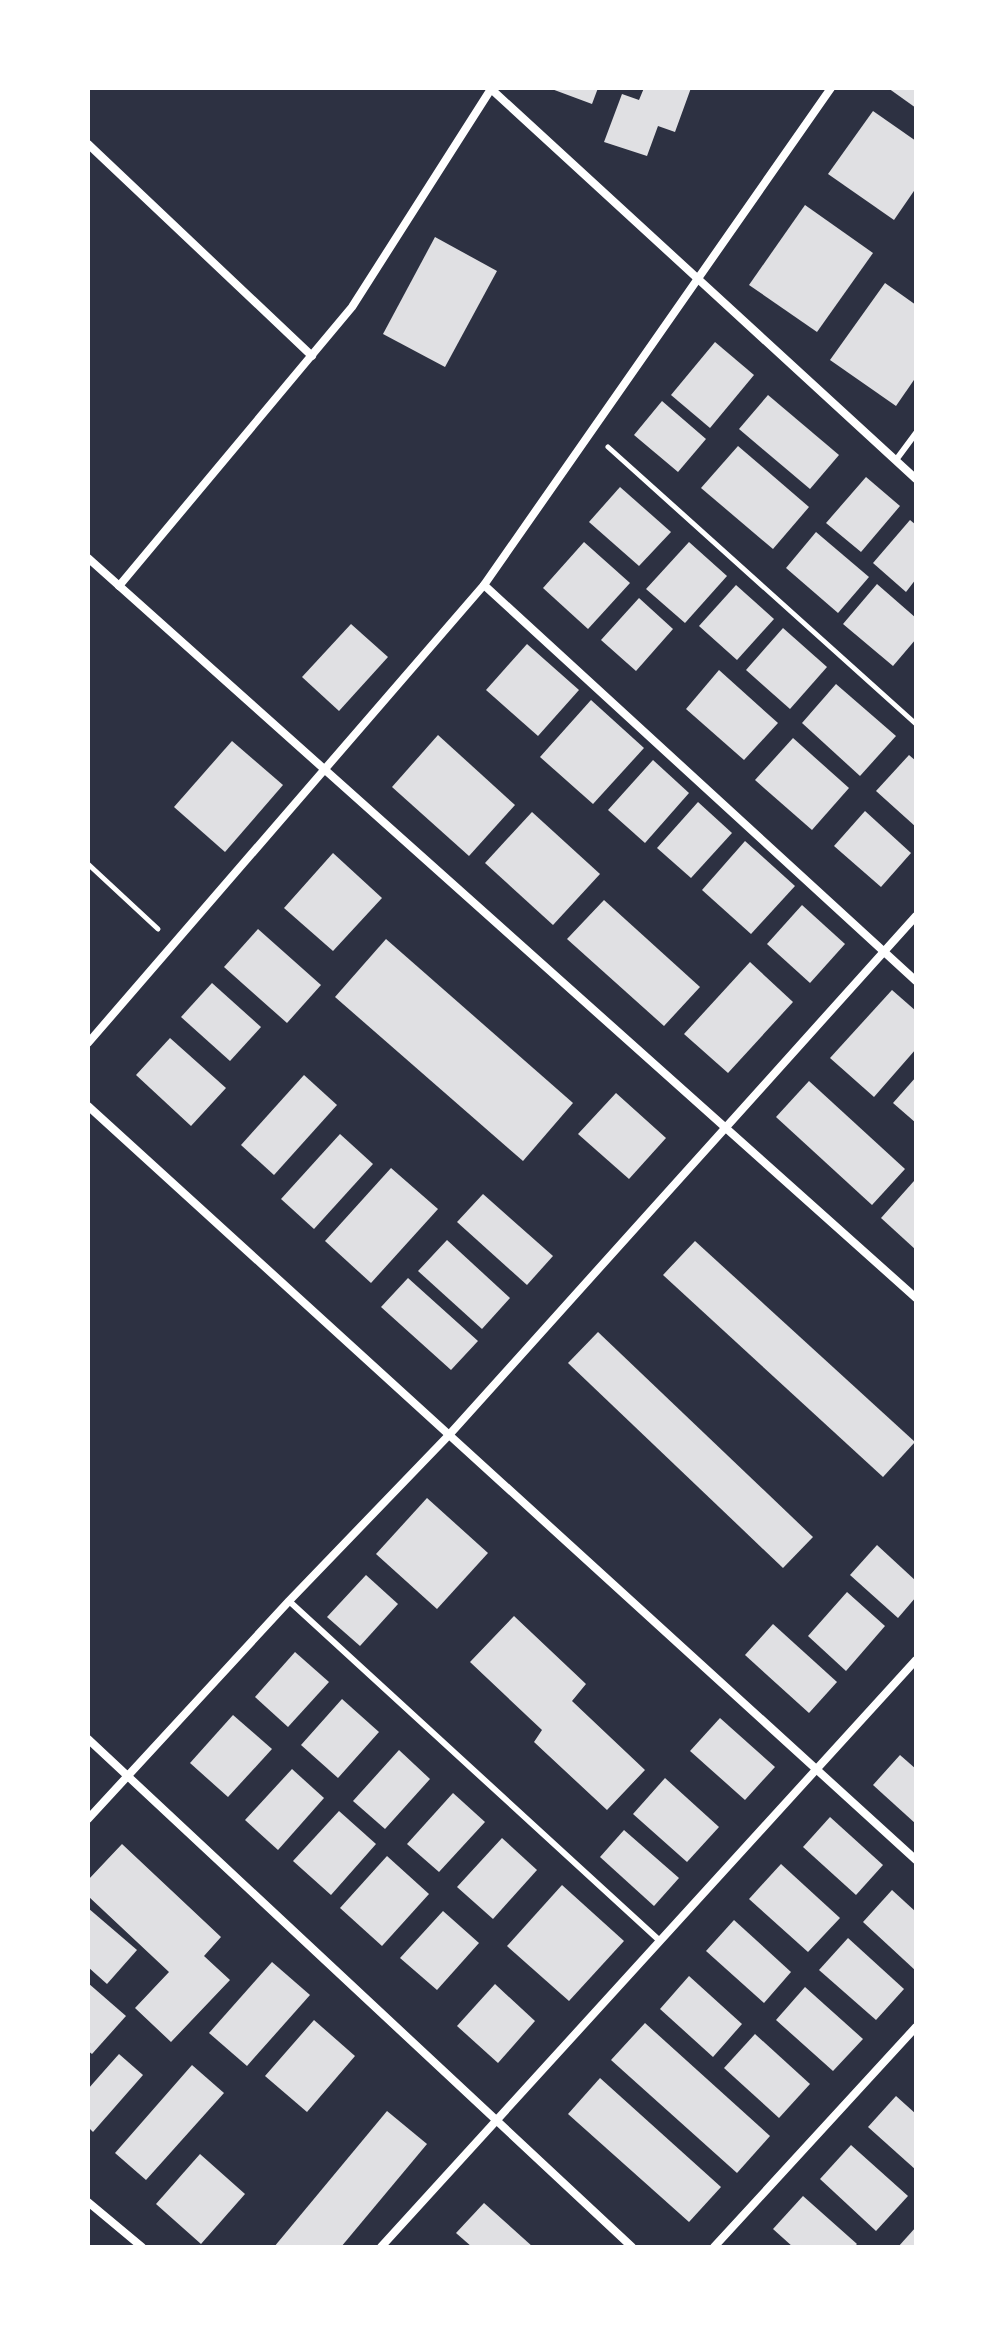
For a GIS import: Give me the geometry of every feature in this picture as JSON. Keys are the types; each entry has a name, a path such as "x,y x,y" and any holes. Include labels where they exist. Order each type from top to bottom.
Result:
{"street":[{"path":"119,586 352,307 490,88 916,479"},
{"path":"88,1043 484,585 831,88"},
{"path":"88,144 312,356"},
{"path":"88,558 916,1298"},
{"path":"484,585 916,981"},
{"path":"88,1819 289,1601 449,1435 916,916"},
{"path":"88,1106 916,1860"},
{"path":"381,2247 916,1660"},
{"path":"88,1739 632,2247"},
{"path":"714,2247 916,2027"},
{"path":"88,2202 142,2247"}],"lane":[{"path":"896,460 916,433"},
{"path":"289,1601 660,1941"}],"path":[{"path":"592,433 916,724"},
{"path":"88,864 174,944"}],"building":[{"path":"549,88 598,88 592,104"},
{"path":"644,88 691,88 675,132 658,126 647,156 604,142 622,94 639,100"},
{"path":"888,88 916,88 916,108"},
{"path":"873,111 916,141 916,188 894,220 828,174"},
{"path":"805,205 873,253 817,332 749,285"},
{"path":"435,237 497,271 445,367 383,334"},
{"path":"885,283 916,305 916,377 896,406 830,360"},
{"path":"715,342 754,375 710,428 671,395"},
{"path":"768,395 839,455 810,489 739,429"},
{"path":"662,401 706,439 678,472 634,435"},
{"path":"738,446 809,507 773,549 701,488"},
{"path":"866,477 900,506 861,552 826,523"},
{"path":"620,487 671,532 639,566 589,522"},
{"path":"910,520 916,525 916,579 906,592 873,563"},
{"path":"816,532 869,577 838,613 786,568"},
{"path":"584,542 630,583 588,629 543,588"},
{"path":"689,542 727,576 685,623 646,589"},
{"path":"877,584 916,618 916,639 893,666 843,624"},
{"path":"736,585 774,619 737,660 699,626"},
{"path":"639,598 673,629 636,671 601,640"},
{"path":"351,624 388,657 339,711 302,677"},
{"path":"783,628 827,667 790,709 746,670"},
{"path":"527,644 579,690 538,736 486,690"},
{"path":"719,670 778,723 744,760 686,709"},
{"path":"836,684 896,736 860,776 802,723"},
{"path":"591,700 644,748 593,804 540,757"},
{"path":"438,735 515,805 469,856 392,787"},
{"path":"793,738 849,788 812,830 755,780"},
{"path":"232,741 283,785 225,852 174,807"},
{"path":"909,755 916,761 916,827 876,791"},
{"path":"653,760 689,793 645,843 608,810"},
{"path":"698,802 732,833 691,878 657,848"},
{"path":"865,811 911,853 881,887 834,846"},
{"path":"532,812 600,874 553,925 485,863"},
{"path":"745,841 795,886 751,934 702,890"},
{"path":"333,853 382,898 333,951 284,908"},
{"path":"604,900 700,987 664,1026 567,939"},
{"path":"802,905 845,944 810,983 767,944"},
{"path":"258,929 321,985 287,1023 224,967"},
{"path":"386,939 573,1103 523,1161 335,997"},
{"path":"750,962 793,1002 728,1073 684,1034"},
{"path":"212,983 261,1027 230,1061 181,1017"},
{"path":"892,990 916,1011 916,1049 874,1097 830,1058"},
{"path":"170,1038 226,1088 191,1126 136,1075"},
{"path":"304,1075 337,1105 274,1175 241,1145"},
{"path":"916,1077 916,1123 893,1103"},
{"path":"809,1081 905,1169 872,1205 776,1117"},
{"path":"616,1093 666,1138 629,1179 578,1134"},
{"path":"340,1134 373,1164 314,1229 281,1199"},
{"path":"391,1168 438,1209 371,1283 325,1241"},
{"path":"914,1181 916,1183 916,1250 881,1218"},
{"path":"483,1194 553,1256 527,1285 457,1222"},
{"path":"447,1240 510,1298 482,1329 418,1271"},
{"path":"695,1241 915,1442 883,1477 663,1275"},
{"path":"408,1278 478,1341 451,1370 381,1307"},
{"path":"598,1332 813,1537 783,1568 568,1363"},
{"path":"427,1498 488,1553 437,1609 376,1554"},
{"path":"877,1545 916,1581 916,1597 898,1618 850,1575"},
{"path":"366,1575 398,1604 360,1646 327,1617"},
{"path":"847,1592 885,1626 846,1671 808,1636"},
{"path":"514,1616 586,1684 572,1701 645,1770 607,1810 534,1742 542,1730 470,1662"},
{"path":"773,1624 837,1682 809,1713 745,1655"},
{"path":"295,1652 329,1682 288,1727 255,1697"},
{"path":"342,1699 379,1732 338,1778 301,1745"},
{"path":"233,1715 272,1749 228,1797 190,1763"},
{"path":"720,1718 775,1767 745,1800 690,1751"},
{"path":"399,1750 430,1779 385,1829 353,1801"},
{"path":"900,1755 916,1769 916,1824 873,1785"},
{"path":"292,1769 324,1798 278,1850 245,1820"},
{"path":"665,1778 719,1827 687,1862 633,1814"},
{"path":"453,1793 485,1822 439,1872 407,1844"},
{"path":"339,1811 376,1844 331,1895 293,1861"},
{"path":"830,1817 883,1865 856,1895 803,1847"},
{"path":"624,1830 679,1878 654,1906 600,1857"},
{"path":"502,1838 537,1870 493,1919 457,1887"},
{"path":"122,1844 221,1937 204,1956 230,1980 171,2042 135,2008 169,1972 88,1896 88,1880"},
{"path":"387,1856 429,1894 382,1946 340,1908"},
{"path":"781,1864 840,1918 808,1952 749,1899"},
{"path":"562,1885 624,1941 569,2001 507,1946"},
{"path":"892,1890 916,1912 916,1971 863,1922"},
{"path":"88,1908 137,1950 107,1984 88,1967"},
{"path":"443,1911 479,1943 437,1990 400,1958"},
{"path":"734,1920 791,1972 764,2003 706,1951"},
{"path":"848,1938 904,1989 876,2020 819,1970"},
{"path":"272,1962 310,1995 247,2066 209,2033"},
{"path":"689,1976 742,2024 713,2057 660,2009"},
{"path":"88,1983 126,2016 92,2054 88,2051"},
{"path":"495,1984 535,2021 498,2063 457,2026"},
{"path":"805,1987 863,2039 833,2071 776,2020"},
{"path":"314,2020 355,2056 307,2112 265,2076"},
{"path":"645,2023 770,2136 737,2173 611,2060"},
{"path":"755,2034 810,2084 779,2118 724,2068"},
{"path":"119,2054 143,2075 93,2132 88,2127 88,2089"},
{"path":"192,2065 224,2093 146,2180 115,2153"},
{"path":"600,2078 721,2187 689,2222 568,2114"},
{"path":"896,2096 916,2114 916,2170 868,2127"},
{"path":"387,2111 427,2144 341,2247 274,2247"},
{"path":"851,2145 908,2196 876,2231 820,2179"},
{"path":"200,2154 245,2194 201,2244 156,2204"},
{"path":"803,2196 857,2244 854,2247 793,2247 773,2229"},
{"path":"484,2203 533,2247 472,2247 456,2233"},
{"path":"916,2227 916,2247 898,2247"}]}
